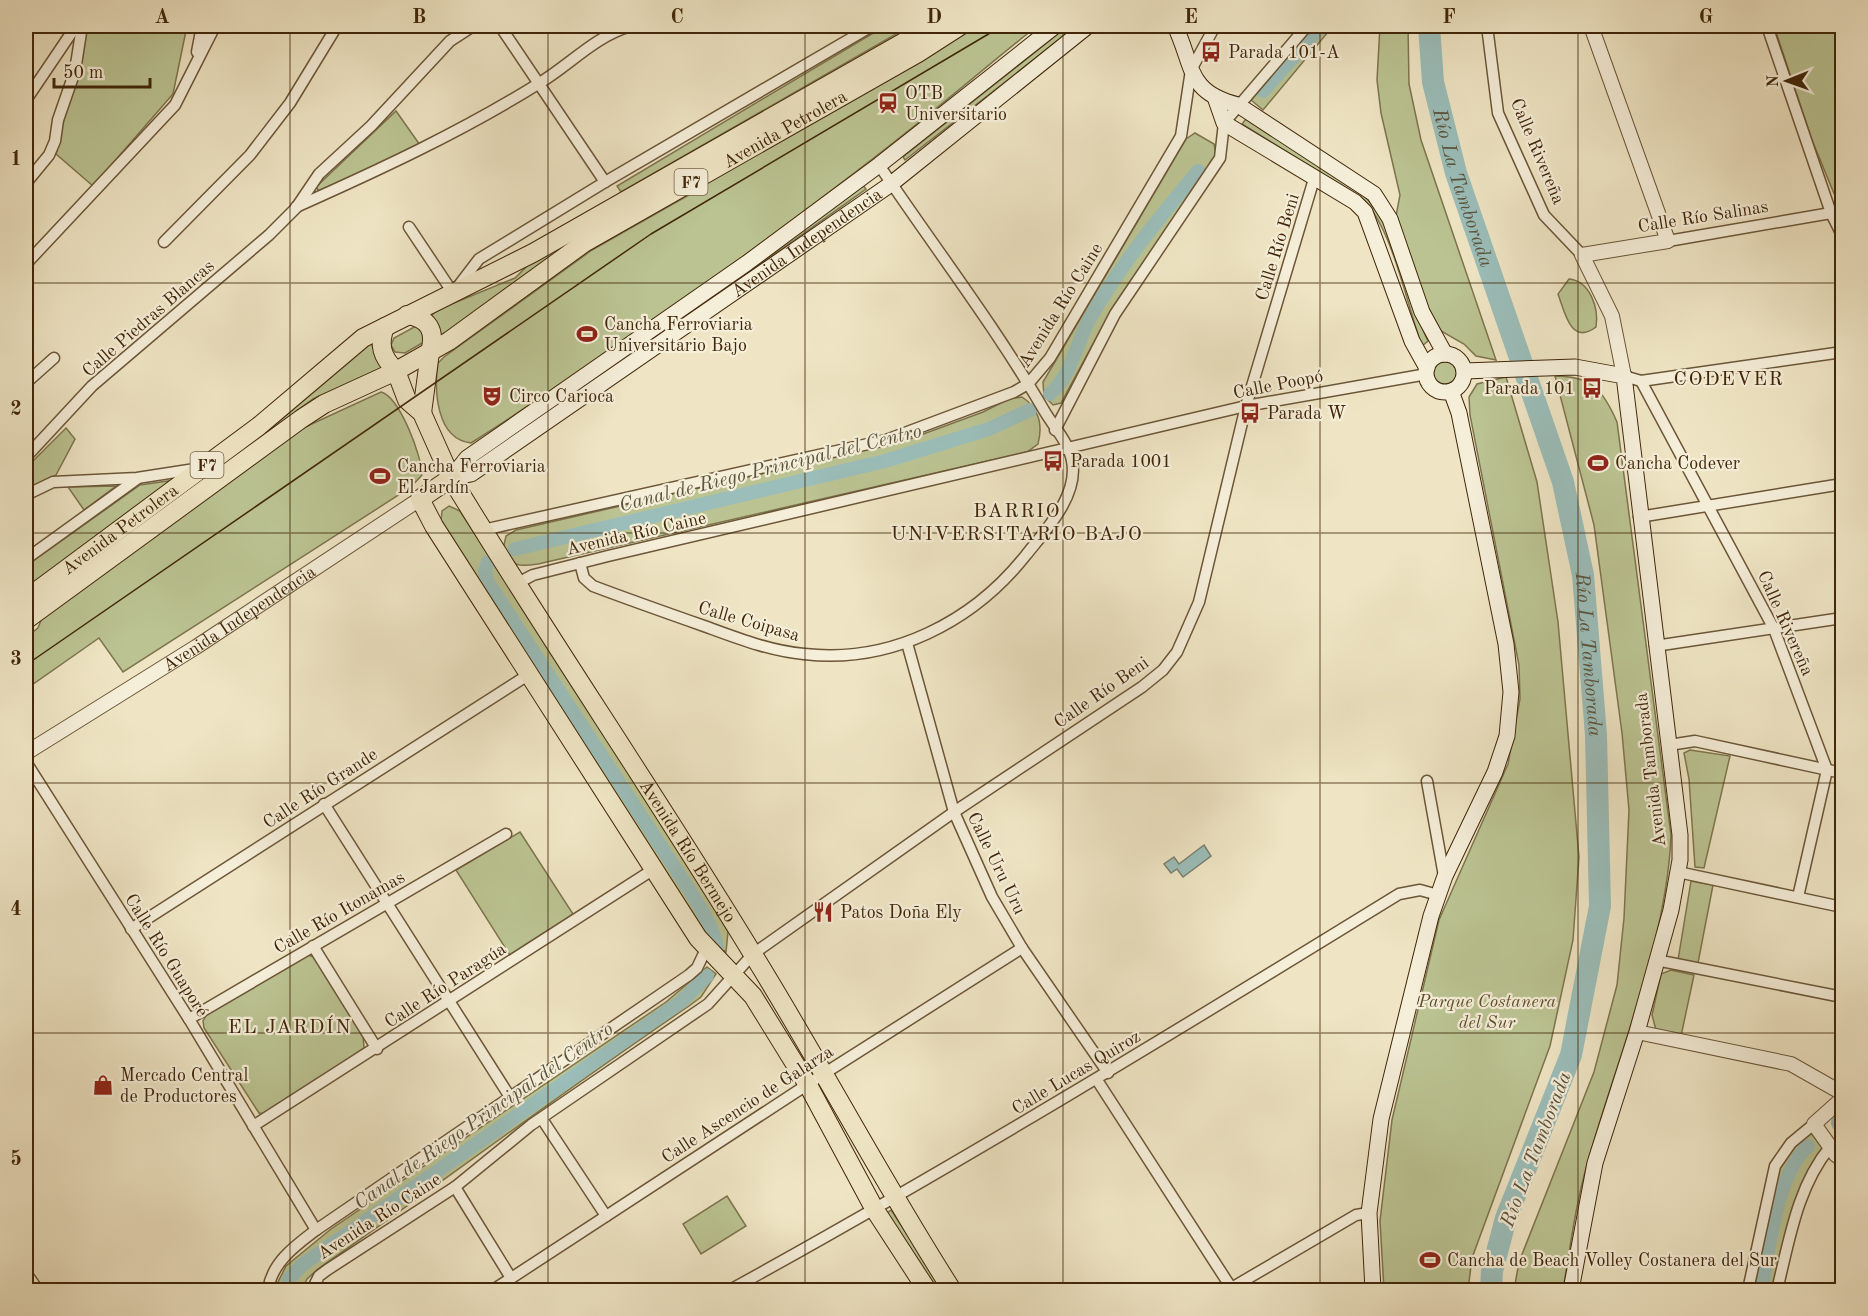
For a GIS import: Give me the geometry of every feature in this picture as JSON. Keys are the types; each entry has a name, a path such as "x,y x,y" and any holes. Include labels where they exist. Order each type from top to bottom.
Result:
{"main road":[{"name":"Avenida Petrolera","path":"407,315 533,253 932,26"},
{"name":"Avenida Petrolera","path":"430,352 584,243 918,53 960,26"},
{"name":"Avenida Independencia","path":"420,499 451,478 467,458 699,298 879,165 1055,26"},
{"name":"Avenida Independencia","path":"451,478 471,474 891,184 1088,26"},
{"path":"1175,26 1191,70 1197,81 1216,100 1224,123 1355,202 1365,212 1412,341 1435,388 1451,390 1461,383 1464,371 1458,358 1445,354 1434,358 1427,371"},
{"path":"1216,100 1238,105 1374,194 1390,219 1422,312 1445,354"},
{"path":"407,315 417,316 431,327 433,335 422,413"},
{"name":"F7","path":"385,327 407,315"},
{"name":"Avenida Petrolera","path":"26,599 259,426 363,338 385,327"},
{"path":"385,327 380,346 383,355 396,371"},
{"name":"F7","path":"396,371 430,352"},
{"path":"1464,371 1575,367 1624,376"},
{"name":"Avenida Petrolera","path":"26,620 301,419 324,404 396,371"},
{"name":"Avenida Río Bermejo","path":"396,371 407,400 422,413 451,478 516,584 753,954 825,1073 894,1199 952,1290"},
{"name":"Avenida Tamborada","path":"1571,1290 1595,1163 1637,1032 1678,872 1680,835 1639,517 1624,376"},
{"path":"1373,1290 1369,1213 1381,1119 1438,895 1444,876 1495,772 1507,736 1511,692 1506,644 1459,413 1451,390"},
{"name":"Avenida Río Bermejo","path":"420,499 528,675 706,949 753,996 808,1085 875,1210 927,1290"}],"street":[{"path":"26,100 76,26"},
{"path":"26,183 49,155 55,141 58,120 75,71 82,26"},
{"path":"196,62 202,26"},
{"path":"26,264 175,105 215,26"},
{"path":"164,242 250,155 290,103 337,26"},
{"path":"296,208 319,174 371,126 450,41 473,26"},
{"path":"500,26 605,182"},
{"path":"296,208 429,146 540,83 601,39 631,26"},
{"path":"409,227 453,293 479,259 605,182 872,26"},
{"name":"Avenida Río Caine","path":"483,530 886,440 909,433 1029,384 1050,358 1181,136 1191,70 1215,26"},
{"path":"1055,430 1115,314 1220,158 1224,123 1307,26"},
{"name":"Calle Rivereña","path":"1487,26 1498,113 1544,215 1582,255 1612,316 1624,376"},
{"path":"1591,26 1668,241"},
{"path":"1767,26 1831,213 1842,235"},
{"path":"879,165 1029,384 1067,447"},
{"name":"Calle Río Beni","path":"753,954 954,812 1142,687 1163,670 1177,652 1207,576 1246,406 1314,179"},
{"name":"Calle Piedras Blancas","path":"26,457 93,386 269,235 296,208"},
{"name":"Calle Río Salinas","path":"1582,255 1831,213"},
{"path":"1624,376 1641,381 1842,352"},
{"path":"26,383 54,358"},
{"name":"Calle Poopó","path":"1047,452 1246,406 1427,371"},
{"name":"Calle Rivereña","path":"1641,381 1774,629 1827,770"},
{"name":"Calle Coipasa","path":"580,563 584,578 593,586 768,647 804,654 827,655 878,651 907,643 958,618 982,601 1014,569 1047,528 1071,488 1072,459 1067,447"},
{"name":"Avenida Río Caine","path":"516,584 533,575 580,563 1047,452"},
{"path":"26,495 53,482 137,478 204,467"},
{"path":"26,559 137,478"},
{"path":"1639,517 1842,484"},
{"name":"Avenida Independencia","path":"26,753 196,647 420,499"},
{"path":"1655,646 1842,618"},
{"name":"Calle Uru Uru","path":"907,643 954,812 992,897 1022,948 1108,1073"},
{"name":"Calle Río Grande","path":"131,928 528,675"},
{"path":"1669,745 1695,741 1842,773"},
{"name":"Calle Río Guaporé","path":"26,762 189,1019 316,1230"},
{"path":"1798,897 1827,770"},
{"path":"1428,781 1444,876"},
{"path":"324,804 510,1097"},
{"name":"Calle Río Itonamas","path":"189,1019 506,834"},
{"name":"Calle Río Paragúa","path":"253,1126 450,1002 654,869"},
{"path":"1678,872 1842,907"},
{"name":"Calle Lucas Quiroz","path":"730,1290 875,1210 1097,1080 1399,894 1420,890 1438,895"},
{"path":"313,946 377,1048"},
{"name":"Calle Ascencio de Galarza","path":"493,1290 825,1073 1022,948"},
{"name":"Avenida Río Caine","path":"268,1290 274,1272 286,1254 316,1230 689,975 696,968 706,949"},
{"name":"Avenida Río Caine","path":"312,1290 319,1276 327,1269 455,1187 542,1119 708,1004 753,954"},
{"path":"1656,960 1842,997"},
{"path":"1637,1032 1791,1064 1842,1093"},
{"path":"1097,1080 1230,1289 1356,1215 1369,1213"},
{"path":"1748,1290 1775,1166 1791,1143 1842,1099"},
{"path":"542,1119 606,1216"},
{"path":"1814,1124 1830,1147 1842,1159"},
{"path":"1777,1290 1804,1191 1816,1163 1830,1147"},
{"path":"455,1187 512,1278"},
{"path":"26,1273 38,1290"}],"green space":[{"path":"85,26 187,26 173,94 93,186 56,154"},
{"path":"885,26 910,26 621,192 617,186"},
{"path":"975,26 1037,26 826,195 626,340 471,443 459,440 451,433 444,423 437,399 438,363 444,357 592,250 701,188 728,167 916,62"},
{"path":"1068,26 1077,26 905,160 903,157"},
{"path":"1314,26 1333,26 1263,110 1251,100"},
{"path":"1380,26 1408,26 1409,84 1421,140 1496,360 1476,356 1464,344 1441,331 1425,302 1396,216 1400,195 1381,113 1377,80"},
{"path":"1774,26 1842,26 1842,213 1812,140"},
{"path":"396,111 420,145 319,191 316,187"},
{"path":"1246,119 1362,194 1375,208 1393,244 1428,341 1422,346 1391,249 1374,214 1364,200 1242,124"},
{"path":"1195,133 1214,144 1216,155 1113,307 1061,403 1053,405 1044,396 1043,382 1186,139"},
{"path":"733,147 441,337 432,315 437,310 515,278 534,259"},
{"path":"862,184 866,189 748,273"},
{"path":"1569,279 1582,285 1592,297 1596,312 1596,327 1587,332 1580,333 1575,330 1563,310 1558,294"},
{"path":"416,326 423,328 424,342 405,353 395,352 391,345 394,338"},
{"path":"371,342 377,359 384,367 313,399 26,612 26,606"},
{"path":"1445,360 1453,364 1457,372 1453,380 1445,384 1437,380 1433,372 1437,364"},
{"name":"Parque Costanera del Sur","path":"1555,376 1578,379 1595,387 1607,401 1617,422 1671,835 1667,875 1651,958 1584,1177 1563,1290 1514,1290 1519,1262 1594,1072 1617,985 1624,918 1629,810 1622,733 1594,525"},
{"name":"Parque Costanera del Sur","path":"1506,377 1537,482 1558,622 1579,857 1573,940 1550,1046 1472,1258 1468,1290 1384,1290 1380,1221 1392,1120 1439,920 1508,764 1520,699 1519,665 1470,415 1469,397 1477,384"},
{"path":"381,392 388,396 395,405 414,442 422,475 411,487 123,672 99,638 26,689 26,637 38,628 43,615 303,428"},
{"path":"1022,397 1033,407 1040,424 1038,444 1027,452 538,564 517,564 503,549 506,536 516,530 907,440 983,412 1009,399"},
{"path":"66,428 75,439 56,475 26,490 26,468"},
{"path":"168,481 166,485 26,589 26,566 140,485"},
{"path":"116,486 84,510 68,487"},
{"path":"449,506 460,511 710,899 728,932 726,952 708,938 441,521 442,511"},
{"path":"1690,750 1730,756 1704,868 1695,867 1689,779 1684,753"},
{"path":"520,832 573,914 511,957 456,870"},
{"path":"1691,881 1713,885 1698,963 1678,960"},
{"path":"308,955 314,957 363,1035 364,1048 266,1114 259,1113 204,1028 203,1021 207,1014"},
{"path":"707,967 716,974 701,997 689,1006 318,1269 307,1279 302,1290 274,1290 286,1266 331,1229 666,1002"},
{"path":"1671,970 1694,975 1681,1036 1656,1030 1652,1015 1661,974"},
{"path":"1811,1133 1824,1150 1813,1163 1796,1197 1773,1290 1753,1290 1779,1167 1794,1146"},
{"path":"727,1196 746,1226 701,1254 683,1224"},
{"path":"891,1210 944,1290 937,1290 887,1213"}],"water":[{"path":"1204,845 1211,856 1183,877 1177,869 1171,873 1164,864 1174,857 1179,864"}],"waterway":[{"name":"Canal de Riego Principal del Centro","path":"1263,91 1321,26"},
{"name":"Río La Tamborada","path":"1429,26 1433,82 1456,173 1563,482 1583,575 1596,735 1600,906 1571,1055 1506,1218 1492,1271 1491,1290"},
{"name":"Canal de Riego Principal del Centro","path":"1050,394 1064,377 1090,318 1114,279 1198,171"},
{"name":"Canal de Riego Principal del Centro","path":"515,549 885,461 989,429 1030,410"},
{"name":"Canal de Riego Principal del Centro","path":"488,562 485,571 487,581 690,891 711,928 717,952"},
{"name":"Canal de Riego Principal del Centro","path":"286,1290 289,1279 302,1265 682,1001 707,976"},
{"path":"1842,1119 1838,1123 1842,1129"},
{"path":"1761,1290 1781,1194 1797,1159 1808,1146"}],"tram line":[{"path":"26,665 651,234 1002,26"}],"place":[{"name":"Parada 101-A","path":"1211,52"},
{"name":"OTB Universitario","path":"888,103"},
{"name":"Cancha Ferroviaria Universitario Bajo","path":"587,334"},
{"name":"Parada 101","path":"1592,388"},
{"name":"Circo Carioca","path":"492,396"},
{"name":"Parada W","path":"1250,413"},
{"name":"Parada 1001","path":"1053,461"},
{"name":"Cancha Codever","path":"1598,463"},
{"name":"Cancha Ferroviaria El Jardín","path":"380,476"},
{"name":"Patos Doña Ely","path":"823,912"},
{"name":"Mercado Central de Productores","path":"103,1085"},
{"name":"Cancha de Beach Volley Costanera del Sur","path":"1430,1260"}],"district":[{"name":"CODEVER","path":"1729,378"},
{"name":"BARRIO UNIVERSITARIO BAJO","path":"1017,522"},
{"name":"EL JARDÍN","path":"290,1026"}]}
